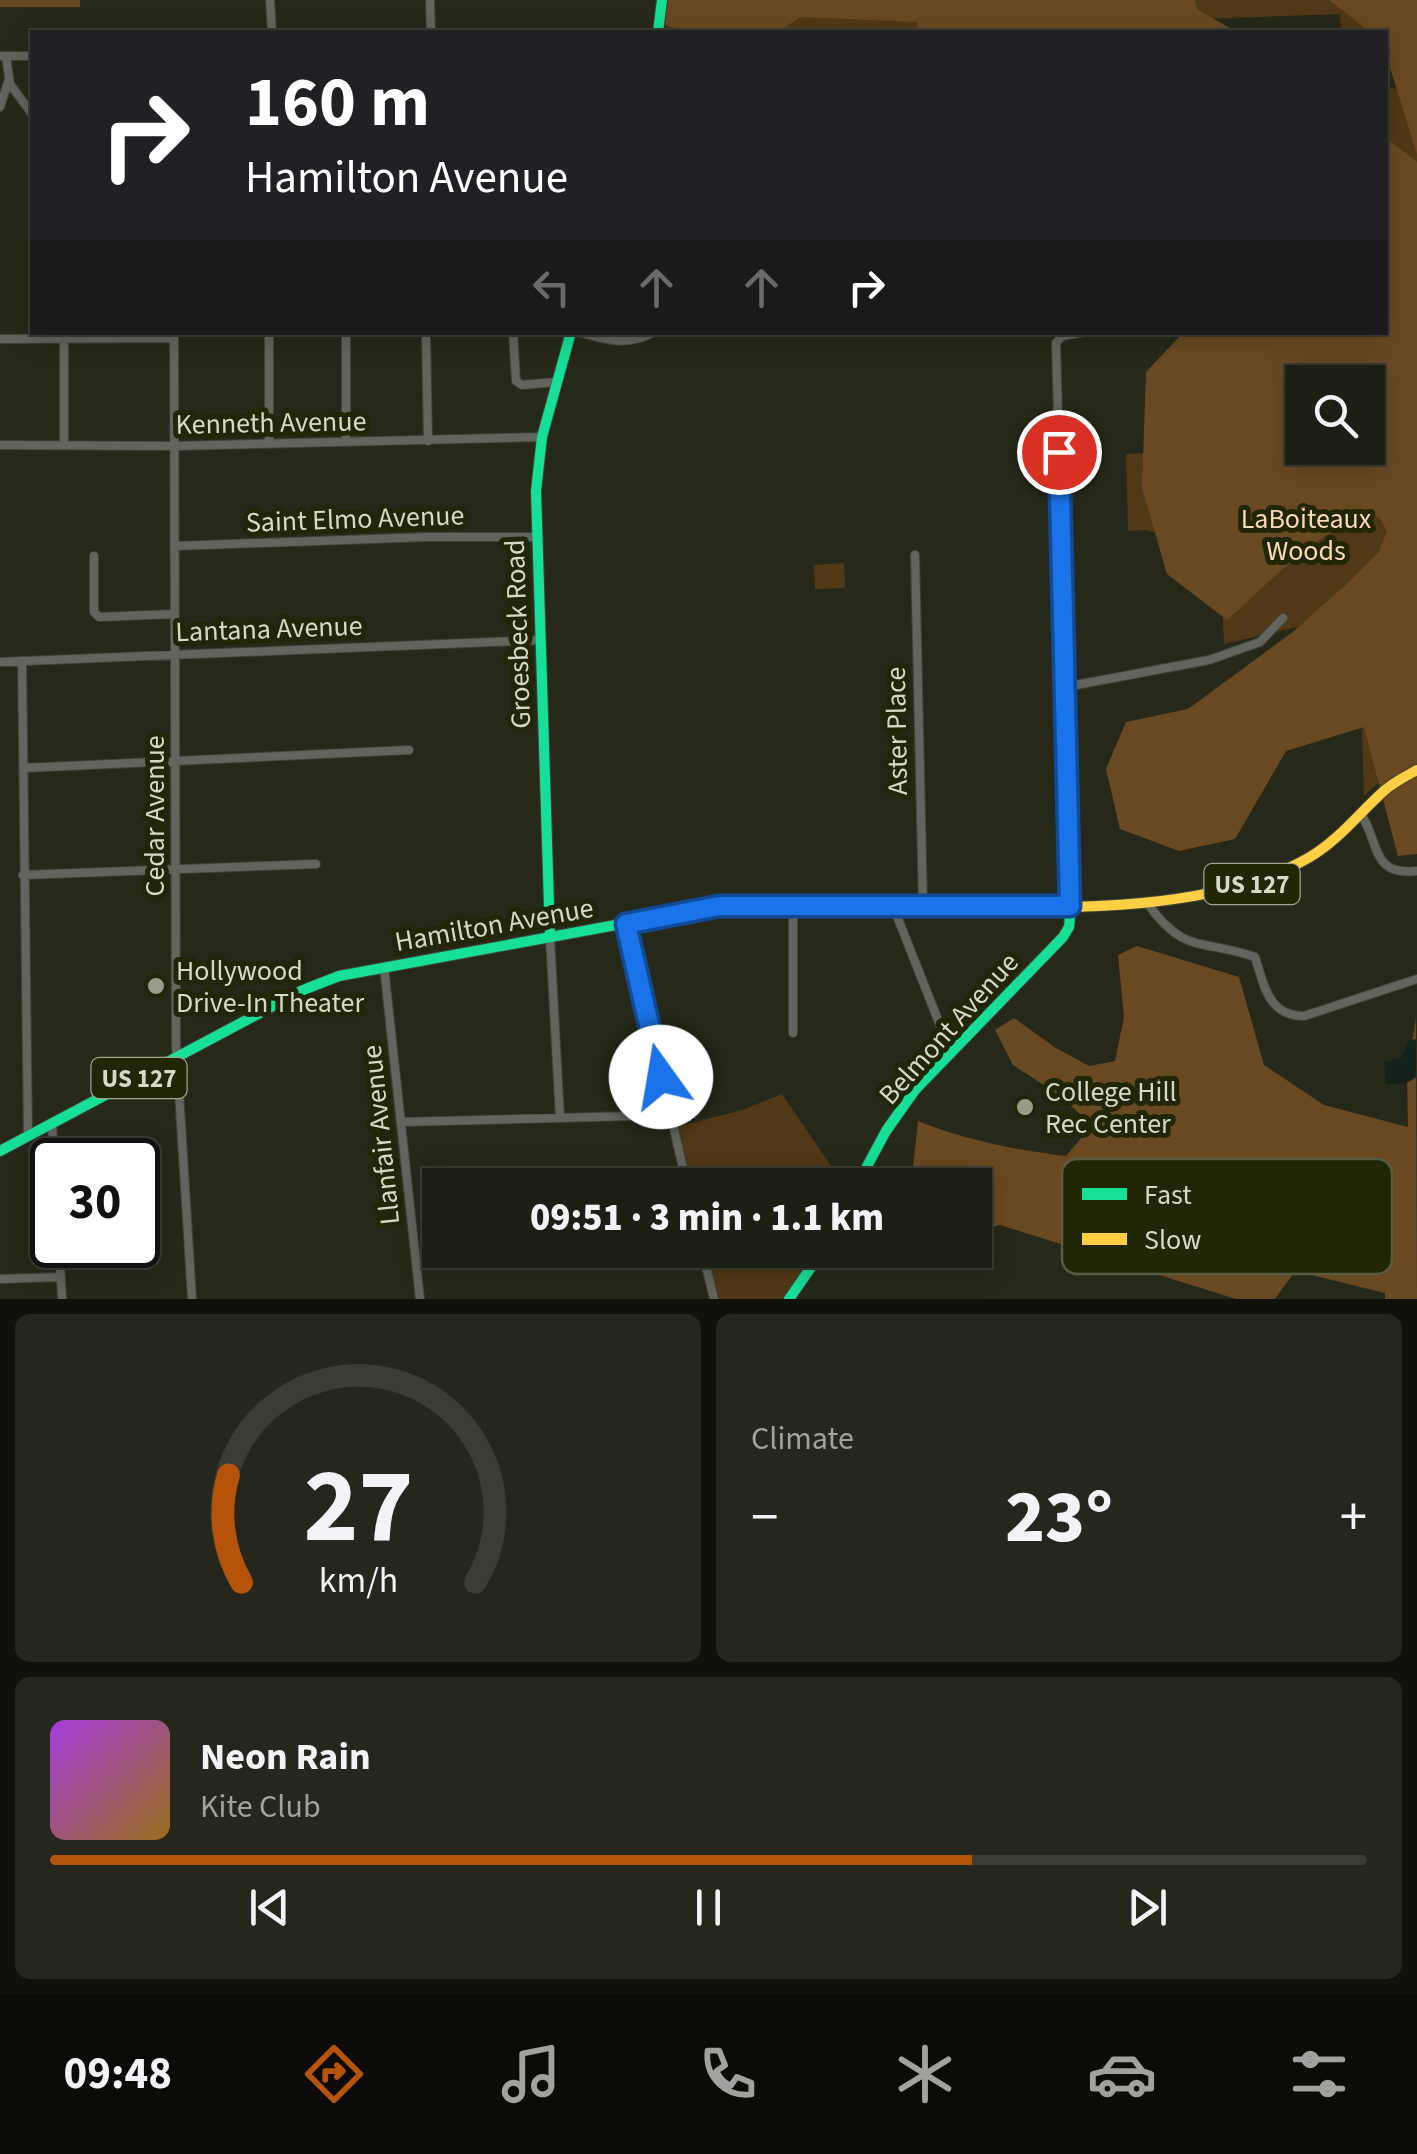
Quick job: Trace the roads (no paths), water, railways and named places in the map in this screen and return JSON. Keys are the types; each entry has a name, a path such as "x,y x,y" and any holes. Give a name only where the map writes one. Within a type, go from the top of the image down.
{"main road":[{"path":"658,30 662,0"},
{"name":"Groesbeck Road","path":"550,937 536,491 542,437 570,335"},
{"name":"Hamilton Avenue","path":"0,1151 303,990 339,976 719,906 1148,904 1234,888 1280,873 1314,855 1388,787 1417,770"},
{"name":"Belmont Avenue","path":"868,1168 900,1110 1063,937 1069,928 1070,906"},
{"path":"789,1299 811,1268"}],"street":[{"path":"270,0 272,30"},
{"path":"430,0 431,30"},
{"path":"30,56 3,56 14,92 30,112"},
{"path":"0,107 9,78"},
{"path":"64,335 64,444"},
{"path":"268,335 269,442"},
{"path":"346,335 346,440"},
{"path":"426,335 428,441"},
{"path":"512,335 516,381 522,385 555,382"},
{"path":"591,335 618,342 647,335"},
{"path":"1068,335 1056,343 1070,906"},
{"path":"0,338 174,336"},
{"name":"Cedar Avenue","path":"174,336 178,1058 192,1299"},
{"name":"Kenneth Avenue","path":"0,445 176,446 542,437"},
{"name":"Saint Elmo Avenue","path":"175,546 446,537 537,538"},
{"name":"Aster Place","path":"916,555 923,905"},
{"path":"94,556 94,612 99,617 175,614"},
{"path":"1065,687 1209,660 1260,642 1283,618"},
{"name":"Lantana Avenue","path":"0,662 540,640"},
{"path":"22,661 28,1136"},
{"path":"24,768 409,750"},
{"path":"1361,814 1373,836 1378,857 1395,871 1417,871"},
{"path":"24,875 316,864"},
{"path":"1148,904 1171,932 1183,940 1255,957 1269,1000 1292,1016 1304,1016 1417,979"},
{"path":"893,906 951,1052"},
{"path":"793,908 793,1033"},
{"path":"626,924 683,1168"},
{"path":"550,937 560,1118"},
{"name":"Llanfair Avenue","path":"384,967 420,1299"},
{"path":"401,1122 670,1116"},
{"path":"52,1124 53,1138"},
{"path":"60,1268 62,1299"},
{"path":"706,1268 714,1299"},
{"path":"0,1279 61,1277"}],"place":[{"name":"Hollywood Drive-In Theater","path":"156,986"},
{"name":"College Hill Rec Center","path":"1025,1107"}],"park label":[{"name":"LaBoiteaux Woods","path":"1306,534"}]}
